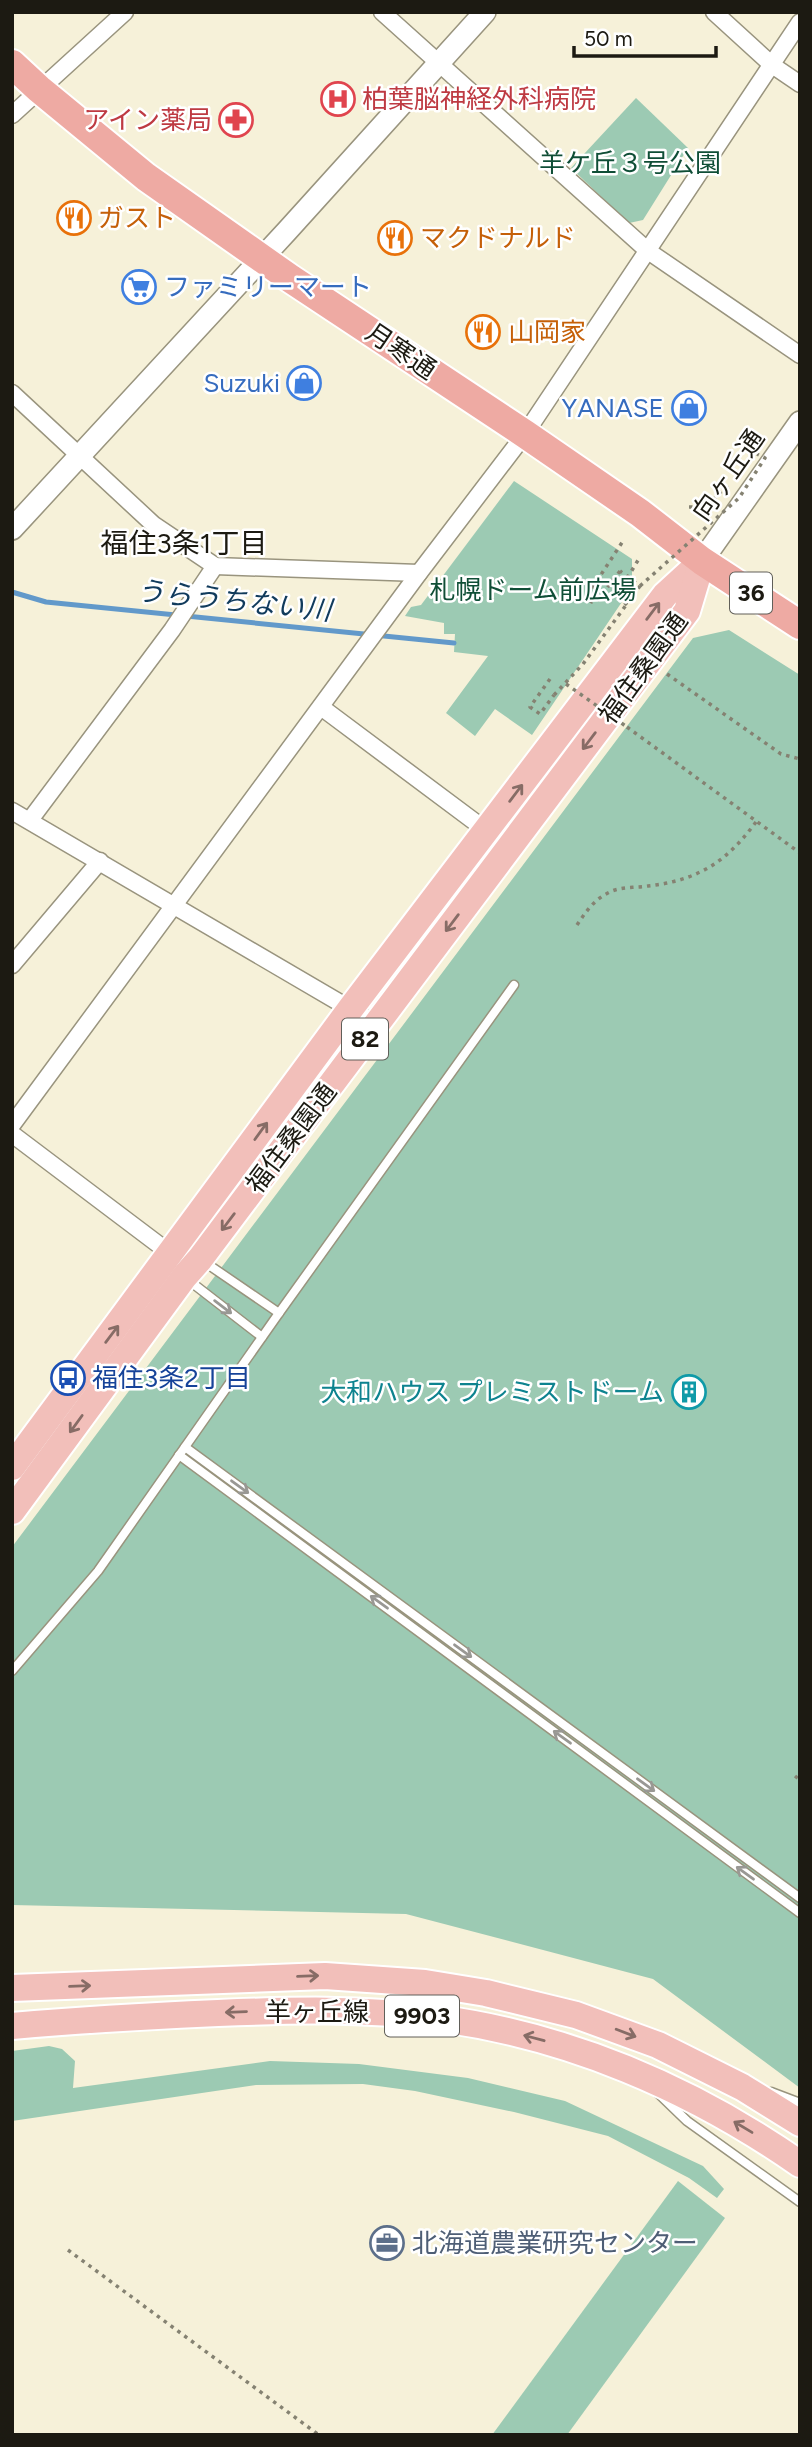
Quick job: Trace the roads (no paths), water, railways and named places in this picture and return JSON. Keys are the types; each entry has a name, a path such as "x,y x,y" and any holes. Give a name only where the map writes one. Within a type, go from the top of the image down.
{"highway":[{"name":"月寒通","path":"12,64 146,177 525,434 639,513 702,561 800,625"}],"main road":[{"name":"福住桑園通","path":"16,1455 187,1265 351,1008 665,595 702,561"},
{"name":"福住桑園通","path":"12,1511 187,1265 376,1024 687,611 702,561"},
{"name":"羊ヶ丘線","path":"12,1989 326,1976 425,1983 486,1993 576,2015 658,2045 742,2087 800,2123"},
{"name":"羊ヶ丘線","path":"12,2026 297,2010 393,2013 471,2023 565,2046 636,2072 712,2108 800,2164"}],"street":[{"path":"12,115 125,12"},
{"path":"382,12 648,251 800,355"},
{"path":"12,529 485,12"},
{"path":"714,12 772,65 800,84"},
{"path":"12,1125 419,573 525,434 800,22"},
{"path":"12,393 154,525 215,566 419,573"},
{"name":"向ヶ丘通","path":"702,561 800,422"},
{"path":"30,820 172,630 215,566"},
{"path":"321,707 487,831"},
{"path":"12,811 376,1024"},
{"path":"12,965 100,861"},
{"path":"12,1134 187,1265"}],"lane":[{"path":"12,1671 98,1571 514,985"},
{"path":"187,1265 279,1313"},
{"path":"187,1265 262,1337"},
{"path":"185,1447 800,1898"},
{"path":"179,1455 800,1913"},
{"path":"687,2060 800,2103"},
{"path":"636,2072 687,2121 800,2202"}],"waterway":[{"name":"うらうちない川","path":"12,592 46,602 454,643"}],"place":[{"name":"柏葉脳神経外科病院","path":"338,99"},
{"name":"アイン薬局","path":"236,120"},
{"name":"ガスト","path":"74,218"},
{"name":"マクドナルド","path":"395,238"},
{"name":"ファミリーマート","path":"139,287"},
{"name":"山岡家","path":"483,332"},
{"name":"Suzuki","path":"304,383"},
{"name":"YANASE","path":"689,408"},
{"name":"福住3条2丁目","path":"68,1378"},
{"name":"大和ハウス プレミストドーム","path":"689,1392"},
{"name":"北海道農業研究センター","path":"387,2243"}],"district":[{"name":"福住3条1丁目","path":"184,543"}],"park label":[{"name":"羊ケ丘３号公園","path":"630,163"},
{"name":"札幌ドーム前広場","path":"533,590"}]}
